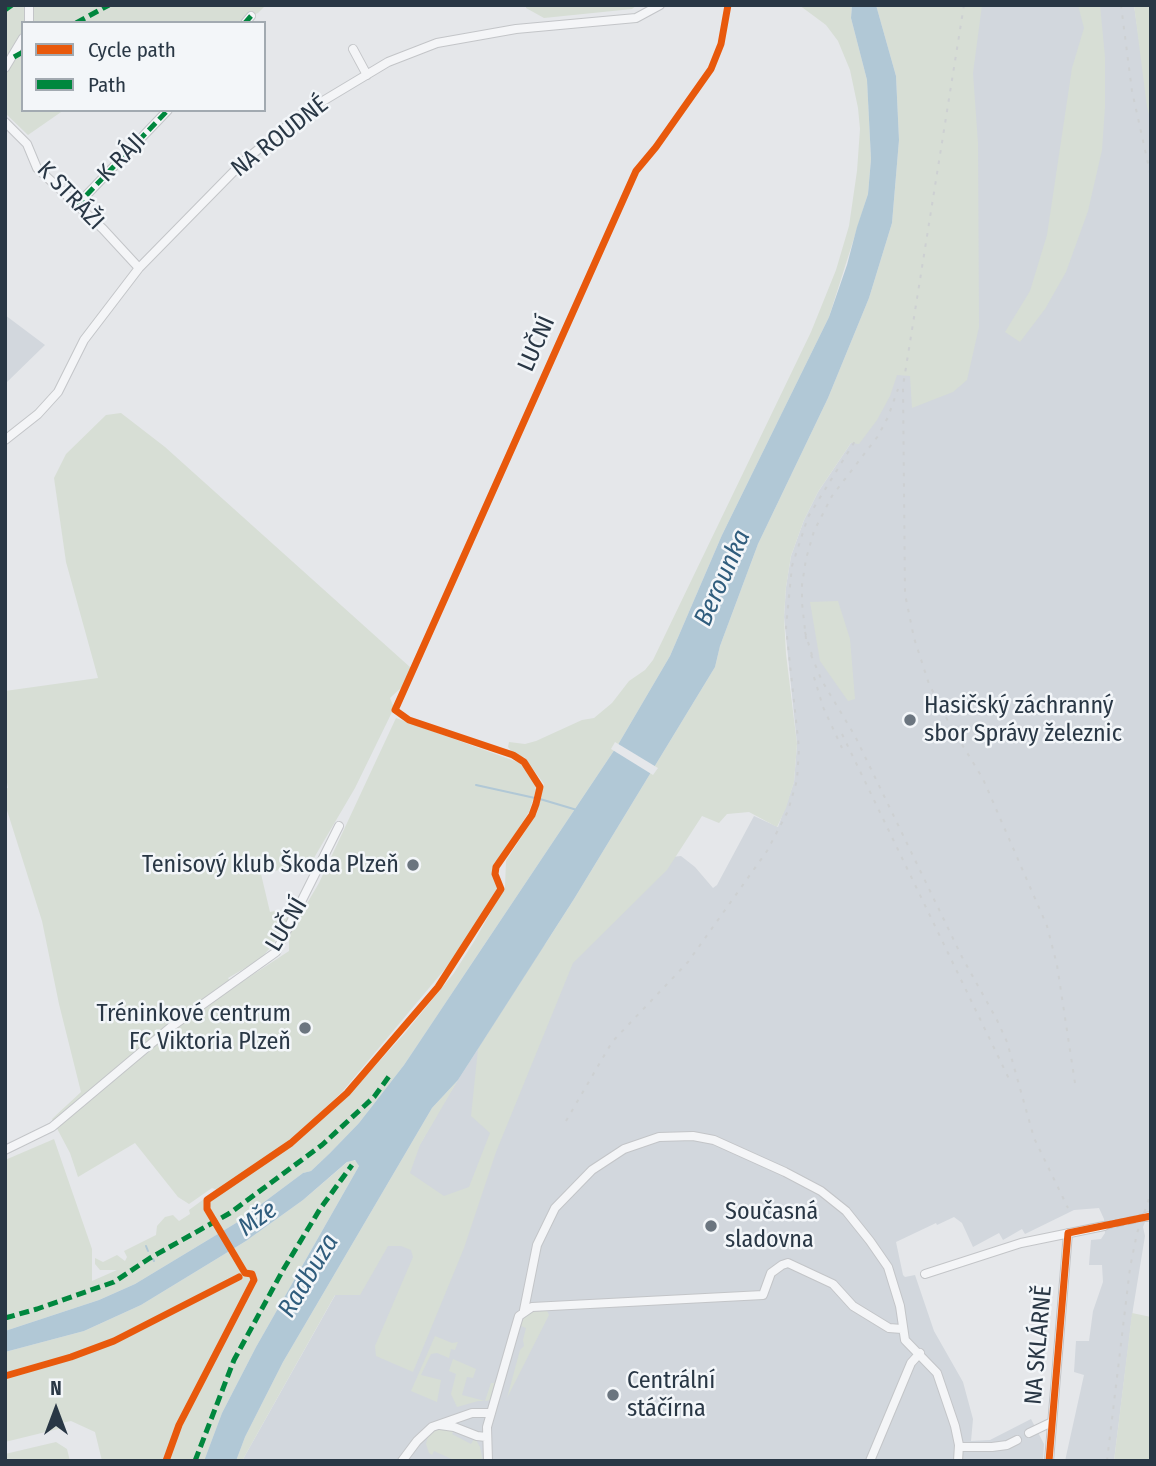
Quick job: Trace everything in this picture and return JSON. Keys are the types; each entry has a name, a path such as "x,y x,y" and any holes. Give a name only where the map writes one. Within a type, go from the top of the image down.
{"street":[{"name":"NA ROUDNÉ","path":"6,439 38,414 58,392 84,340 139,268 244,161 303,113 388,62 437,43 516,29 636,18 660,5"},
{"path":"5,68 21,41"},
{"path":"353,49 367,75"},
{"name":"K RÁJI","path":"76,206 165,112"},
{"name":"K STRÁŽI","path":"5,122 27,144 37,168 103,229 139,268"},
{"name":"LUČNÍ","path":"5,1150 52,1126 171,1027 276,952 340,826"},
{"path":"524,1310 533,1257 555,1208 592,1170 624,1149 659,1137 693,1136 714,1140 821,1191 846,1211 870,1241 887,1268 900,1306 905,1340 937,1373 955,1426 959,1447 958,1461"},
{"path":"925,1274 1021,1243 1104,1226"},
{"name":"NA SKLÁRNĚ","path":"1049,1461 1068,1233"},
{"path":"488,1461 486,1437 491,1413 519,1316 532,1307 763,1295 771,1273 788,1264 833,1284 853,1306 889,1328 902,1329"},
{"path":"870,1461 911,1363 920,1353"},
{"path":"402,1461 427,1430 472,1413 491,1413"},
{"name":"NA SKLÁRNĚ","path":"1032,1431 1052,1422"},
{"path":"437,1426 454,1427 486,1437"},
{"path":"959,1447 992,1447 1007,1445 1017,1440"}],"shaded area":[{"path":"9,5 26,5 25,21 21,21 21,36 5,64 5,8"},
{"path":"31,5 266,5 258,13 240,21 33,21"},
{"path":"526,5 637,5 632,9 544,18 526,8"},
{"path":"799,5 852,5 851,18 867,80 871,159 868,194 829,317 722,535 670,656 619,743 404,1065 359,1123 330,1153 311,1171 303,1173 236,1223 135,1284 99,1300 5,1331 5,1160 54,1139 92,1249 92,1281 117,1270 100,1270 95,1264 95,1258 103,1262 117,1255 125,1261 127,1257 124,1251 156,1235 157,1226 165,1217 173,1215 179,1221 204,1199 208,1215 211,1213 207,1205 210,1200 288,1148 366,1076 454,973 475,940 505,887 506,861 537,813 544,784 525,758 513,753 508,747 509,742 525,744 536,741 582,720 594,718 653,660 811,332 836,270 849,226 860,129 850,70 838,41 826,25"},
{"path":"876,5 982,5 973,73 978,143 979,327 967,380 953,392 912,408 910,376 897,375 890,396 877,420 859,444 851,443 818,492 804,520 791,556 784,617 797,744 794,782 786,808 777,827 749,812 727,814 719,823 702,816 667,870 573,963 496,1152 464,1248 413,1372 376,1356 375,1346 413,1257 411,1250 401,1246 388,1246 360,1295 335,1295 242,1461 236,1461 245,1437 283,1362 432,1108 458,1080 420,1145 410,1173 444,1196 469,1187 490,1133 471,1116 478,1049 574,899 715,667 720,646 758,544 828,398 869,298 892,223 899,140 896,76"},
{"path":"957,5 1134,5 1151,122 1151,1207 1143,1227 1145,1236 1114,1461 1065,1461 1084,1375 1074,1372 1076,1341 1089,1341 1093,1311 1103,1282 1102,1265 1089,1265 1091,1240 1101,1239 1105,1233 1104,1219 1099,1208 1074,1210 1025,1234 1022,1229 1003,1240 999,1233 973,1247 962,1223 954,1217 896,1242 903,1275 915,1275 934,1331 963,1382 973,1419 971,1441 990,1440 1031,1419 1044,1444 1043,1461 242,1461 442,1105 544,945 662,858 681,856 695,867 713,888 754,816 778,827 794,782 797,744 784,617 791,556 818,492 851,443"},
{"path":"1078,5 1100,5 1105,57 1102,150 1088,211 1066,272 1045,309 1020,342 1005,332 1030,291 1047,235 1072,68 1084,28"},
{"path":"1134,5 1151,5 1151,122 1147,107"},
{"path":"21,50 21,112 61,112 28,135 5,113 5,72"},
{"path":"5,315 45,345 5,384"},
{"path":"121,413 165,447 411,668 402,687 390,698 394,708 355,788 311,863 261,874 270,912 295,907 272,946 259,960 228,978 234,987 289,951 289,934 319,883 396,718 523,764 535,783 536,790 529,812 495,865 493,873 499,887 455,957 342,1092 288,1143 217,1190 212,1188 189,1204 178,1197 135,1143 78,1177 70,1153 52,1119 81,1092 42,921 5,804 5,789 8,788 5,772 5,691 98,678 66,562 54,478 66,454 106,415"},
{"path":"838,601 850,639 855,699 848,701 820,661 810,602"},
{"path":"351,1159 358,1162 359,1166 256,1347 222,1413 204,1461 102,1461 95,1432 71,1421 61,1423 62,1428 5,1442 5,1352 84,1331 141,1305 246,1241 303,1200"},
{"path":"533,1311 547,1311 549,1315 507,1398 520,1350 524,1346 526,1328 521,1326 521,1322"},
{"path":"1132,1313 1151,1317 1151,1461 1114,1461"},
{"path":"435,1336 452,1343 458,1342 455,1350 451,1349 449,1358 437,1353 431,1354 421,1375 441,1380 437,1402 411,1391"},
{"path":"453,1359 476,1369 473,1378 467,1377 462,1395 485,1401 457,1407 451,1394 456,1374 449,1371"},
{"path":"496,1378 491,1400 485,1401 491,1383 494,1383"},
{"path":"434,1430 454,1430 452,1434 471,1444 476,1440 483,1461 456,1461 434,1451 432,1455 429,1453 426,1444 428,1436"},
{"path":"56,1442 67,1449 70,1461 5,1461 5,1454"}],"water":[{"path":"852,5 876,5 896,76 899,140 892,223 869,298 828,398 758,544 720,646 715,667 574,899 458,1080 432,1108 283,1362 245,1437 236,1461 204,1461 222,1413 256,1347 359,1166 355,1160 347,1162 303,1200 246,1241 141,1305 84,1331 5,1352 5,1331 99,1300 135,1284 236,1223 303,1173 311,1171 330,1153 359,1123 404,1065 619,743 670,656 722,535 829,317 847,265 868,194 871,159 867,80 851,18"}],"pier":[{"path":"615,742 658,768 653,775 611,749"}],"waterway":[{"path":"476,785 535,798"},
{"path":"540,799 577,810"},
{"path":"146,1246 148,1251"}],"tunnel":[{"path":"1104,1226 1146,1217"}],"railway":[{"path":"964,5 903,386 905,594 914,638 929,684 983,779 1047,926 1057,965 1075,1083"},
{"path":"1121,5 1132,91 1151,177"},
{"path":"806,639 802,585 814,531 832,496 878,436 898,389"},
{"path":"566,1121 612,1042 688,962 767,851 788,811 797,780 799,748 786,627 792,566 808,517 855,441"},
{"path":"805,632 814,662"},
{"path":"811,655 822,681 855,736 962,957 997,1020 1007,1042 1034,1138 1068,1208"},
{"path":"814,677 823,707 842,748"},
{"path":"842,734 1011,1083"},
{"path":"1107,1461 1130,1268 1137,1233 1151,1193"}],"marked path":[{"path":"5,10 12,5"},
{"path":"80,21 109,5"},
{"path":"247,21 251,16"},
{"path":"14,57 21,53"},
{"path":"76,206 166,112"},
{"path":"5,1318 114,1282 150,1258 230,1213 322,1145 374,1097 390,1075"},
{"path":"232,1359 234,1360 320,1209 352,1165"},
{"path":"195,1461 234,1360"}],"cycle path":[{"path":"166,1461 179,1425 254,1280 252,1274 245,1273 207,1209 207,1200 291,1143 347,1093 438,987 501,889 495,874 496,867 532,815 540,787 524,762 513,755 409,720 395,710 636,171 711,69 721,44 728,5"},
{"path":"1049,1461 1068,1233 1151,1216"},
{"path":"5,1376 114,1341 239,1277"}],"place":[{"name":"Hasičský záchranný sbor Správy železnic","path":"910,720"},
{"name":"Tenisový klub Škoda Plzeň","path":"413,865"},
{"name":"Tréninkové centrum FC Viktoria Plzeň","path":"305,1028"},
{"name":"Současná sladovna","path":"711,1226"},
{"name":"Centrální stáčírna","path":"613,1395"}],"water label":[{"name":"Berounka","path":"723,578"},
{"name":"Mže","path":"258,1219"},
{"name":"Radbuza","path":"309,1276"}]}
